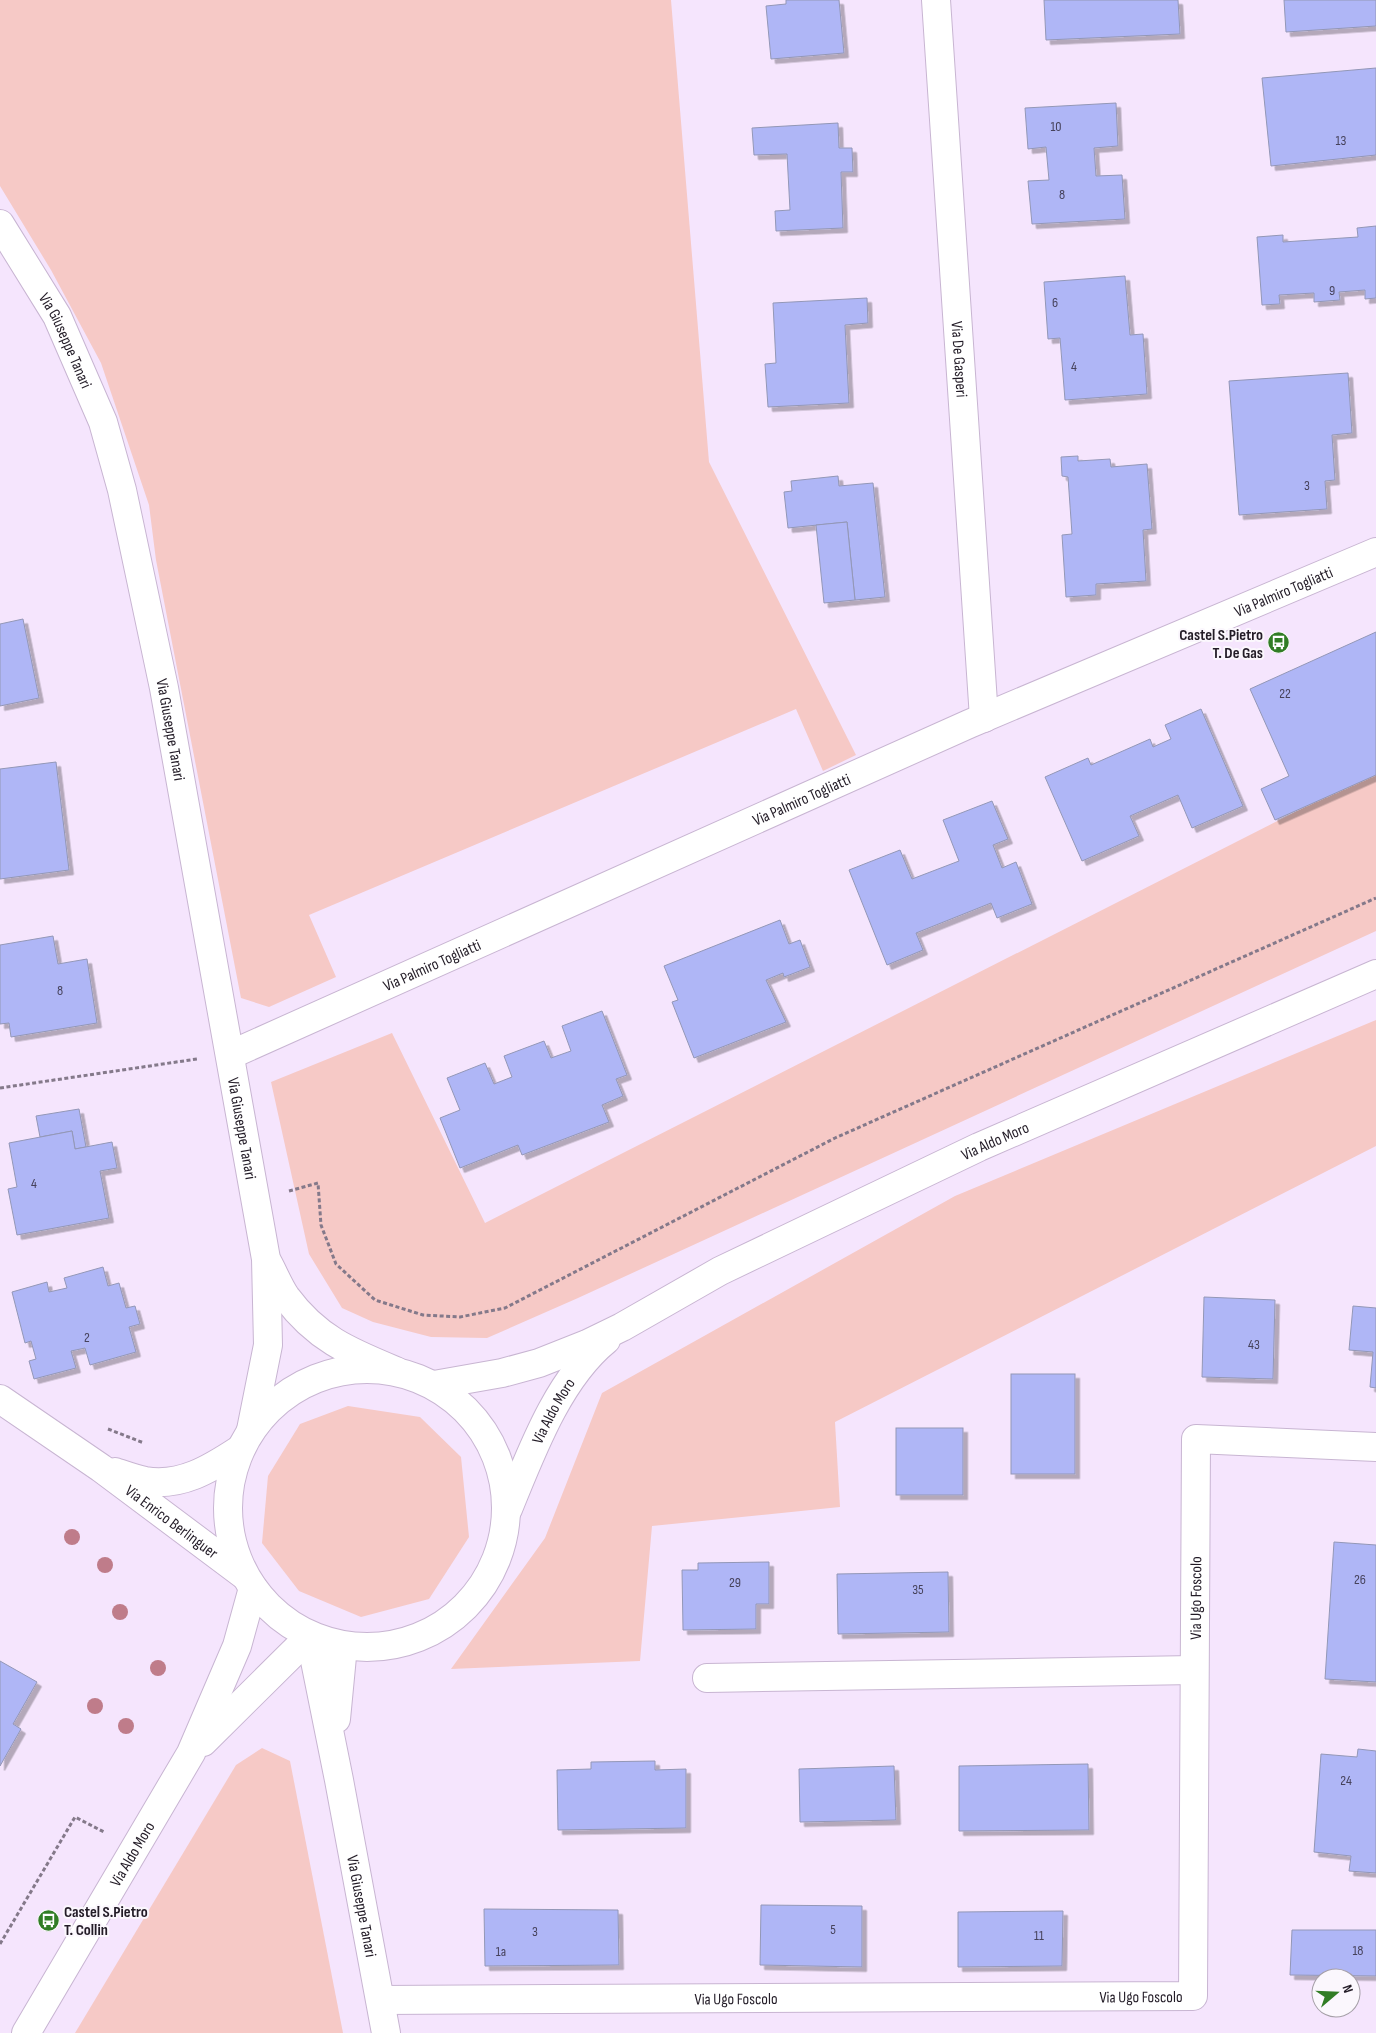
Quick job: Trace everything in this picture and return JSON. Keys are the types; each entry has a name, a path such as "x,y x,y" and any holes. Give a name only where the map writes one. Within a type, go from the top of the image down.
{"street":[{"name":"Via De Gasperi","path":"936,0 984,718"},
{"name":"Via Giuseppe Tanari","path":"0,224 57,316 103,422 122,490 164,688 266,1259 268,1345 245,1440 230,1481 228,1513 232,1545 248,1582"},
{"name":"Via Palmiro Togliatti","path":"230,1055 984,718 1376,552"},
{"name":"Via Aldo Moro","path":"434,1385 502,1373 539,1363 622,1327 720,1271 979,1147 1376,974"},
{"name":"Via Giuseppe Tanari","path":"266,1259 285,1296 305,1319 328,1339 348,1351 396,1371"},
{"name":"Via Aldo Moro","path":"506,1512 541,1430 578,1369 603,1342 622,1327"},
{"path":"245,1440 279,1399 314,1378 355,1368 396,1371 434,1385 465,1408 489,1439 503,1474 506,1512 502,1546 488,1578 468,1605 442,1627 411,1641 377,1648 343,1646 310,1636 278,1616 248,1582"},
{"name":"Via Enrico Berlinguer","path":"0,1400 94,1463 248,1582"},
{"name":"Via Ugo Foscolo","path":"381,2000 1193,1996 1196,1438 1376,1448"},
{"name":"Via Enrico Berlinguer","path":"94,1463 145,1481 174,1482 211,1469 245,1440"},
{"name":"Via Aldo Moro","path":"26,2033 191,1753 237,1646 248,1582"},
{"name":"Via Giuseppe Tanari","path":"310,1636 340,1780 386,2033"},
{"name":"Via Aldo Moro","path":"191,1753 310,1636"},
{"name":"Via Giuseppe Tanari","path":"340,1780 335,1731 343,1646"},
{"path":"707,1678 1194,1670"}],"path":[{"path":"254,1195 285,1192 318,1183 321,1225 336,1264 376,1300 423,1315 460,1317 505,1308 835,1138 1376,898"},
{"path":"0,1088 230,1055"},
{"path":"94,1463 108,1428 152,1446"},
{"path":"0,1944 75,1817 103,1833 108,1824"}],"shaded area":[{"path":"0,0 671,0 709,462 856,755 823,771 796,709 309,915 336,977 269,1007 241,998 156,560 149,505 101,363 51,270 0,186"},
{"path":"1376,771 1376,931 578,1298 487,1338 431,1337 373,1322 342,1308 309,1254 271,1082 392,1033 485,1223"},
{"path":"1376,1020 1376,1146 835,1422 840,1507 652,1526 640,1661 451,1669 545,1538 602,1393 955,1196"},
{"path":"348,1406 420,1417 461,1457 469,1537 429,1599 361,1617 299,1591 262,1543 268,1476 300,1424"},
{"path":"262,1748 290,1761 343,2033 75,2033 236,1765"}],"building":[{"path":"786,0 839,0 844,53 771,59 766,6 786,4"},
{"path":"1044,0 1178,0 1180,34 1046,40"},
{"path":"1284,0 1376,0 1376,26 1286,32"},
{"path":"1376,68 1376,155 1271,166 1262,78"},
{"path":"1116,103 1118,146 1094,148 1096,176 1122,175 1125,219 1032,224 1028,181 1049,180 1046,147 1028,149 1025,108"},
{"path":"838,123 839,148 852,148 853,172 841,172 843,228 776,231 775,211 790,210 787,154 754,155 752,128"},
{"path":"1376,226 1376,298 1365,299 1365,290 1339,292 1340,300 1314,302 1314,293 1279,295 1280,304 1262,305 1257,237 1283,235 1283,242 1358,237 1357,228"},
{"path":"1125,276 1130,335 1143,334 1147,394 1065,400 1060,338 1048,339 1044,282"},
{"path":"867,298 868,323 845,325 849,403 768,407 765,364 776,363 773,303"},
{"path":"1348,373 1352,433 1332,435 1335,480 1325,481 1327,509 1239,515 1229,381"},
{"path":"1078,456 1078,461 1110,459 1111,467 1147,464 1152,529 1143,530 1146,581 1096,584 1096,595 1066,597 1062,535 1072,534 1068,477 1062,476 1061,457"},
{"path":"838,476 839,486 873,483 885,597 855,600 847,522 788,528 784,492 792,491 791,481"},
{"path":"847,522 855,600 824,603 816,525"},
{"path":"23,619 39,698 0,706 0,624"},
{"path":"1376,632 1376,775 1275,820 1261,789 1289,776 1250,689"},
{"path":"1201,709 1243,806 1192,828 1178,795 1130,816 1139,836 1082,861 1045,777 1088,758 1091,765 1150,739 1153,747 1171,739 1165,725"},
{"path":"56,762 69,870 0,879 0,769"},
{"path":"992,801 1008,839 993,845 1002,868 1016,862 1032,904 997,918 991,903 916,933 923,950 887,965 849,870 900,850 912,879 959,861 943,820"},
{"path":"780,920 789,944 800,940 810,967 784,977 783,973 766,980 786,1022 694,1058 672,1002 678,1000 664,966"},
{"path":"53,936 58,964 87,959 97,1023 11,1037 9,1023 0,1024 0,945"},
{"path":"602,1011 627,1075 616,1079 623,1096 602,1105 609,1122 522,1155 518,1145 460,1168 440,1118 460,1110 447,1078 485,1063 494,1084 512,1077 504,1056 544,1041 551,1058 571,1051 562,1026"},
{"path":"79,1109 86,1147 75,1149 72,1131 40,1137 36,1116"},
{"path":"72,1131 75,1149 112,1142 117,1168 100,1171 109,1218 17,1235 8,1189 17,1187 9,1143"},
{"path":"103,1267 108,1286 119,1283 126,1308 135,1306 140,1324 129,1327 136,1352 90,1365 85,1348 71,1351 76,1368 34,1379 29,1361 36,1359 31,1341 25,1343 12,1292 47,1282 49,1292 67,1288 64,1278"},
{"path":"1204,1297 1275,1300 1273,1379 1202,1377"},
{"path":"1353,1306 1376,1308 1376,1388 1370,1387 1373,1352 1349,1350"},
{"path":"1011,1374 1075,1374 1075,1474 1011,1474"},
{"path":"896,1428 963,1428 963,1495 896,1495"},
{"path":"1334,1542 1376,1545 1376,1682 1325,1679"},
{"path":"769,1562 769,1604 756,1604 756,1629 683,1630 682,1570 698,1570 698,1563"},
{"path":"948,1572 949,1632 838,1634 837,1574"},
{"path":"0,1661 37,1682 13,1724 21,1729 0,1766"},
{"path":"1358,1749 1376,1751 1376,1873 1349,1871 1351,1856 1314,1852 1321,1754 1357,1757"},
{"path":"655,1761 655,1770 686,1769 686,1828 558,1830 557,1770 591,1769 591,1762"},
{"path":"1088,1764 1089,1830 959,1831 959,1766"},
{"path":"894,1766 896,1820 800,1822 799,1769"},
{"path":"761,1905 862,1906 862,1967 760,1965"},
{"path":"484,1909 618,1910 619,1965 485,1966"},
{"path":"1063,1911 1062,1966 958,1967 958,1912"},
{"path":"1292,1930 1376,1930 1376,1976 1361,1976 1361,1968 1311,1968 1311,1975 1290,1975"}],"place":[{"name":"Castel S.Pietro T. De Gas","path":"1279,643"},
{"name":"Castel S.Pietro T. Collin","path":"48,1920"}]}
